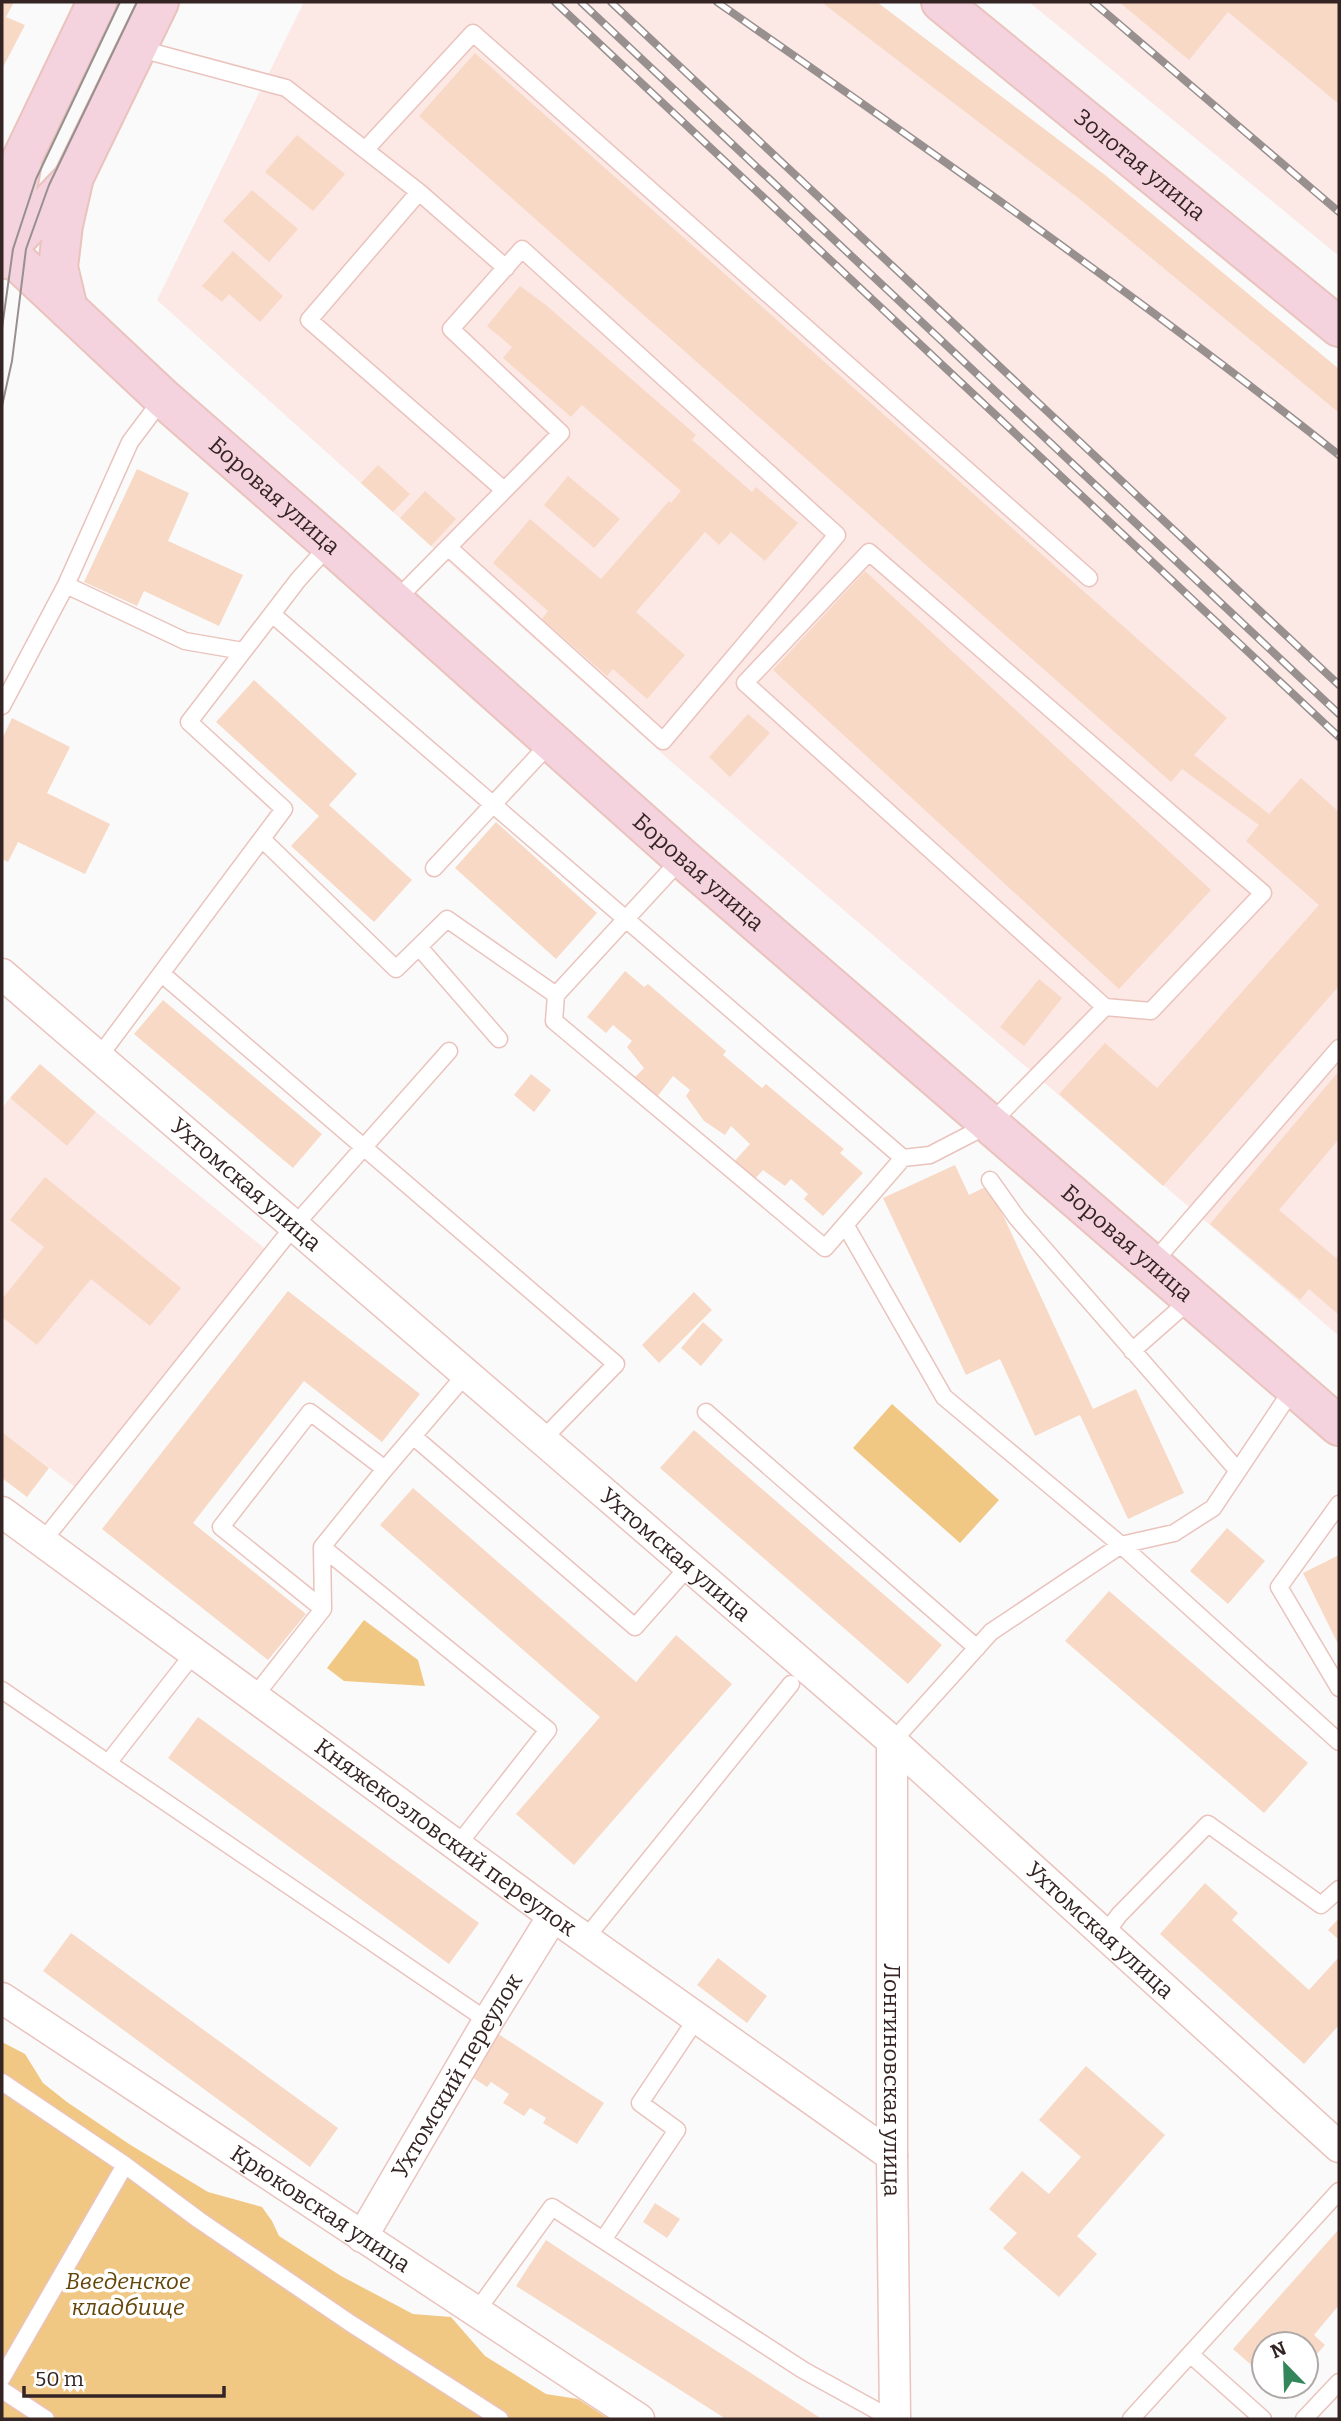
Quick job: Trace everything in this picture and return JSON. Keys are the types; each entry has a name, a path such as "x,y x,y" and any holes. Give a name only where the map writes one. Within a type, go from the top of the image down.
{"street":[{"path":"3,252 23,156 97,2"},
{"path":"68,309 58,267 63,225 73,179 159,2"},
{"name":"Золотая улица","path":"941,2 1339,327"},
{"path":"3,252 73,179"},
{"name":"Боровая улица","path":"3,252 163,398 682,858 1339,1426"},
{"name":"Ухтомская улица","path":"2,974 892,1742 1339,2147"},
{"name":"Княжекозловский переулок","path":"2,1512 552,1916 892,2156"},
{"name":"Лонгиновская улица","path":"892,1742 893,2419"},
{"name":"Ухтомский переулок","path":"362,2236 552,1916"},
{"name":"Крюковская улица","path":"2,1998 639,2419"}],"lane":[{"path":"365,150 473,33 1089,578"},
{"path":"137,48 286,88 419,192 506,268"},
{"path":"419,192 309,320 504,491"},
{"path":"395,601 448,547 561,433 451,330 522,249 837,535 663,741 448,547"},
{"path":"2,706 66,585 130,442 163,398"},
{"path":"98,1058 284,809 188,722 330,544"},
{"path":"869,552 1263,893 1151,1011 1105,1007 745,683 869,552"},
{"path":"66,585 185,641 243,651"},
{"path":"272,614 903,1158"},
{"path":"434,868 551,742"},
{"path":"262,839 396,969 447,919 556,995"},
{"path":"682,858 556,995 554,1021 825,1248 903,1158 930,1155 990,1124 1105,1007"},
{"path":"419,947 499,1039"},
{"path":"162,974 616,1364 542,1440"},
{"path":"1152,1264 1339,1048"},
{"path":"43,1542 294,1226 449,1051"},
{"path":"990,1180 1017,1218 1238,1471"},
{"path":"846,1226 944,1397 1121,1545 1339,1742"},
{"path":"1132,1351 1191,1298"},
{"path":"254,1697 323,1609 322,1547 466,1374"},
{"path":"892,1742 991,1632 1121,1545 1174,1533 1213,1508 1294,1387"},
{"path":"323,1609 221,1527 310,1412 385,1469"},
{"path":"706,1412 977,1648"},
{"path":"413,1436 635,1627 689,1566"},
{"path":"1339,1504 1279,1587 1339,1688"},
{"path":"322,1547 548,1730 457,1846"},
{"path":"108,1763 194,1653"},
{"path":"585,1939 791,1684"},
{"path":"2,1690 488,2021"},
{"path":"1105,1934 1119,1914 1208,1824 1321,1905 1339,1889"},
{"path":"603,2240 677,2130 640,2103 696,2018"},
{"path":"2,2082 350,2323 500,2419"},
{"path":"2,2378 125,2165"},
{"path":"1131,2419 1339,2191"},
{"path":"477,2312 552,2207 803,2370 893,2419"},
{"path":"1190,2354 1263,2419"},
{"path":"1304,2419 1339,2382"},
{"path":"2,2390 46,2419"}],"shaded area":[{"path":"304,2 821,2 1082,201 1339,413 1339,1336 667,758 157,300"},
{"path":"1029,2 1339,2 1339,256"},
{"path":"10,1098 67,1146 96,1112 279,1260 87,1496 2,1432 2,1108"}],"green space":[{"path":"892,1404 999,1500 960,1543 853,1448"},
{"path":"364,1620 418,1660 425,1686 344,1681 327,1668"},
{"name":"Введенское кладбище","path":"2,2042 25,2054 43,2083 67,2102 208,2192 262,2207 279,2236 341,2276 413,2314 451,2317 485,2356 546,2394 578,2399 609,2419 2,2419"}],"building":[{"path":"2,2 14,2 6,17 25,25 2,69"},
{"path":"821,2 877,2 1105,175 1339,369 1339,413 1082,201"},
{"path":"1119,2 1339,2 1339,104 1228,12 1189,60"},
{"path":"475,53 1227,718 1194,755 1269,814 1301,778 1339,812 1339,986 1163,1186 1059,1094 1105,1043 1157,1088 1319,905 1246,841 1259,825 1182,769 1171,782 419,116"},
{"path":"297,135 345,174 313,211 265,172"},
{"path":"252,190 298,229 269,262 223,221"},
{"path":"233,251 283,296 260,322 229,294 222,302 202,286"},
{"path":"520,286 547,306 696,435 692,440 752,492 756,487 798,523 765,561 731,532 719,545 705,532 636,612 685,655 647,699 613,669 607,676 542,619 548,611 493,563 530,519 601,579 669,501 671,503 681,491 582,405 571,417 503,358 512,347 487,326"},
{"path":"378,465 410,494 393,512 361,483"},
{"path":"137,469 189,493 168,541 243,575 219,626 144,591 137,606 84,582"},
{"path":"568,476 620,519 594,548 544,505"},
{"path":"425,491 456,519 431,546 400,518"},
{"path":"865,571 1211,890 1119,989 773,670"},
{"path":"254,680 357,774 329,805 412,880 374,922 291,846 319,816 216,722"},
{"path":"748,714 770,733 730,777 709,757"},
{"path":"12,718 70,747 47,793 110,824 85,874 18,842 8,862 2,859 2,739"},
{"path":"496,822 597,913 556,959 455,868"},
{"path":"625,971 644,987 648,984 726,1051 723,1055 762,1088 766,1084 844,1149 840,1153 863,1173 823,1216 804,1199 808,1194 791,1179 785,1186 763,1170 752,1182 732,1164 750,1144 731,1126 725,1135 704,1121 686,1096 690,1090 673,1076 657,1097 635,1077 644,1068 627,1047 632,1041 613,1025 606,1033 587,1017"},
{"path":"1039,979 1062,998 1024,1046 1000,1027"},
{"path":"163,1000 322,1134 293,1168 134,1034"},
{"path":"40,1064 96,1112 67,1146 10,1098"},
{"path":"1339,1071 1339,1139 1279,1210 1336,1258 1339,1254 1339,1315 1309,1289 1300,1300 1210,1224"},
{"path":"531,1074 551,1090 534,1112 514,1095"},
{"path":"955,1165 969,1195 989,1185 1093,1409 1136,1389 1184,1493 1128,1519 1080,1415 1035,1436 1000,1359 966,1375 883,1198"},
{"path":"45,1177 181,1288 150,1326 91,1279 37,1345 2,1317 2,1299 44,1247 10,1220"},
{"path":"288,1291 420,1394 382,1442 304,1381 193,1523 306,1614 268,1660 102,1529"},
{"path":"694,1292 712,1310 659,1363 642,1345"},
{"path":"703,1322 723,1340 701,1366 681,1348"},
{"path":"694,1430 942,1645 908,1684 660,1468"},
{"path":"2,1432 49,1468 27,1497 2,1478"},
{"path":"413,1488 636,1682 676,1635 732,1684 574,1865 516,1814 600,1717 380,1525"},
{"path":"1227,1528 1265,1561 1228,1604 1190,1571"},
{"path":"1339,1555 1339,1646 1303,1573"},
{"path":"1109,1591 1308,1763 1264,1813 1065,1641"},
{"path":"198,1717 479,1923 449,1964 168,1758"},
{"path":"1205,1883 1238,1913 1232,1920 1309,1990 1339,1957 1339,2025 1304,2064 1160,1934"},
{"path":"1339,1918 1339,1940 1328,1930"},
{"path":"71,1933 338,2128 310,2167 43,1971"},
{"path":"718,1958 767,1996 747,2023 697,1985"},
{"path":"483,2024 604,2103 577,2144 543,2123 546,2118 530,2108 524,2116 503,2103 509,2094 491,2082 487,2087 455,2066"},
{"path":"1086,2066 1165,2135 1077,2236 1097,2254 1059,2297 1003,2248 1017,2233 989,2209 1022,2171 1049,2194 1081,2157 1039,2120"},
{"path":"655,2203 680,2219 667,2238 643,2222"},
{"path":"1339,2229 1339,2305 1318,2330 1250,2330 1250,2364 1233,2349"},
{"path":"546,2240 822,2419 726,2419 516,2286"}],"tram line":[{"path":"2,328 13,249 36,179 120,2"},
{"path":"2,406 12,361 26,249 49,185 137,2"}],"railway":[{"path":"555,2 1339,737"},
{"path":"581,2 1339,714"},
{"path":"611,2 1339,685"},
{"path":"717,2 1110,281 1339,455"},
{"path":"1093,2 1339,212"}]}
